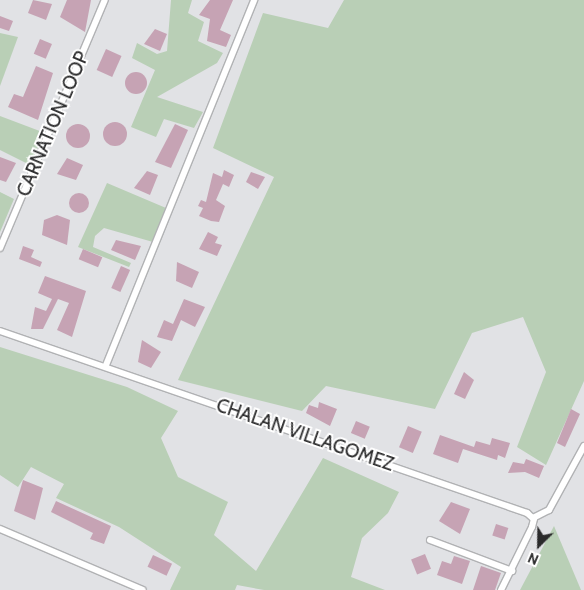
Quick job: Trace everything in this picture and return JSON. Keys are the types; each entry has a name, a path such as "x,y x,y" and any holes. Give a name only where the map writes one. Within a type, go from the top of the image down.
{"street":[{"name":"CARNATION LOOP","path":"0,248 105,0"},
{"path":"106,365 254,0"},
{"name":"CHALAN VILLAGOMEZ","path":"0,331 106,365 486,497 533,518"},
{"path":"501,590 512,571 533,518 549,510 584,446"},
{"path":"0,529 142,590"},
{"path":"430,540 512,571"}],"green space":[{"path":"171,0 192,0 188,13 204,22 198,41 223,53 217,63 157,97 203,112 194,128 164,119 156,137 131,127 155,70 132,58 137,43 157,54 167,51"},
{"path":"344,0 584,0 584,381 546,465 517,447 546,372 523,317 472,333 435,409 326,386 302,411 178,380 274,177 213,148 263,13 328,28"},
{"path":"0,33 18,37 0,86"},
{"path":"0,116 45,133 30,165 0,150"},
{"path":"107,183 166,208 153,242 104,228 95,236 93,247 131,263 129,267 78,247"},
{"path":"0,192 14,199 0,232"},
{"path":"0,347 127,387 178,411 161,438 178,477 228,502 214,535 256,571 323,458 399,492 388,513 362,538 351,577 385,590 264,590 237,585 235,590 170,590 181,567 119,527 56,498 64,484 31,467 18,487 0,475"},
{"path":"554,526 581,590 520,590"}],"building":[{"path":"33,0 52,4 46,20 28,13"},
{"path":"67,0 91,0 85,32 60,17"},
{"path":"210,0 233,0 220,30 231,35 226,47 207,41 210,19 199,15"},
{"path":"0,16 13,21 9,31 0,28"},
{"path":"155,29 167,34 160,51 144,44"},
{"path":"40,39 52,44 46,59 34,54"},
{"path":"106,49 122,56 112,77 97,70"},
{"path":"36,66 53,73 38,120 8,107 14,94 23,97"},
{"path":"132,72 140,72 147,79 147,87 140,94 132,94 125,87 125,79"},
{"path":"115,122 124,125 127,134 124,143 115,146 106,143 103,134 106,125"},
{"path":"78,124 87,127 90,136 87,145 78,148 69,145 66,136 69,127"},
{"path":"175,124 188,130 171,168 155,162"},
{"path":"0,157 16,163 6,182 0,180"},
{"path":"67,158 83,165 76,180 57,174"},
{"path":"224,170 234,175 229,187 223,184 216,200 225,206 219,222 211,221 199,216 203,208 198,206 201,200 206,202 213,173 222,177"},
{"path":"147,171 158,175 150,195 134,188"},
{"path":"251,172 265,177 258,189 246,182"},
{"path":"79,193 86,196 89,203 86,210 79,213 72,210 69,203 72,196"},
{"path":"57,215 70,220 67,245 42,235 44,220"},
{"path":"208,232 218,237 215,243 222,245 217,256 199,249"},
{"path":"116,240 141,246 135,260 111,250"},
{"path":"23,246 34,250 31,257 42,262 40,267 19,259"},
{"path":"83,249 102,257 98,267 79,259"},
{"path":"177,262 199,272 192,288 176,281"},
{"path":"121,266 130,270 120,292 111,288"},
{"path":"45,276 86,291 72,337 57,330 69,303 58,299 43,329 31,329 35,307 46,311 52,299 38,293"},
{"path":"184,299 205,307 195,327 181,320 172,341 157,337 164,320 173,324"},
{"path":"142,340 161,352 151,368 138,362"},
{"path":"464,372 474,380 465,399 454,394"},
{"path":"319,402 337,409 330,426 306,413 309,405 318,408"},
{"path":"571,409 580,414 565,447 557,443"},
{"path":"356,421 370,427 365,439 351,433"},
{"path":"408,426 422,432 413,453 399,447"},
{"path":"440,435 474,447 476,441 490,445 492,438 510,443 505,458 498,455 497,460 463,449 458,463 433,454"},
{"path":"526,459 544,466 539,478 525,472 508,473 513,462 524,464"},
{"path":"23,480 43,488 35,520 14,511"},
{"path":"56,501 111,526 104,544 90,539 93,533 51,512"},
{"path":"451,502 470,509 460,534 439,521"},
{"path":"496,524 508,528 505,539 492,535"},
{"path":"425,554 431,569 417,574 411,560"},
{"path":"153,555 172,564 167,576 148,567"},
{"path":"454,556 470,561 462,584 437,575 442,561 451,564"},
{"path":"481,566 501,573 495,590 473,590"}]}
